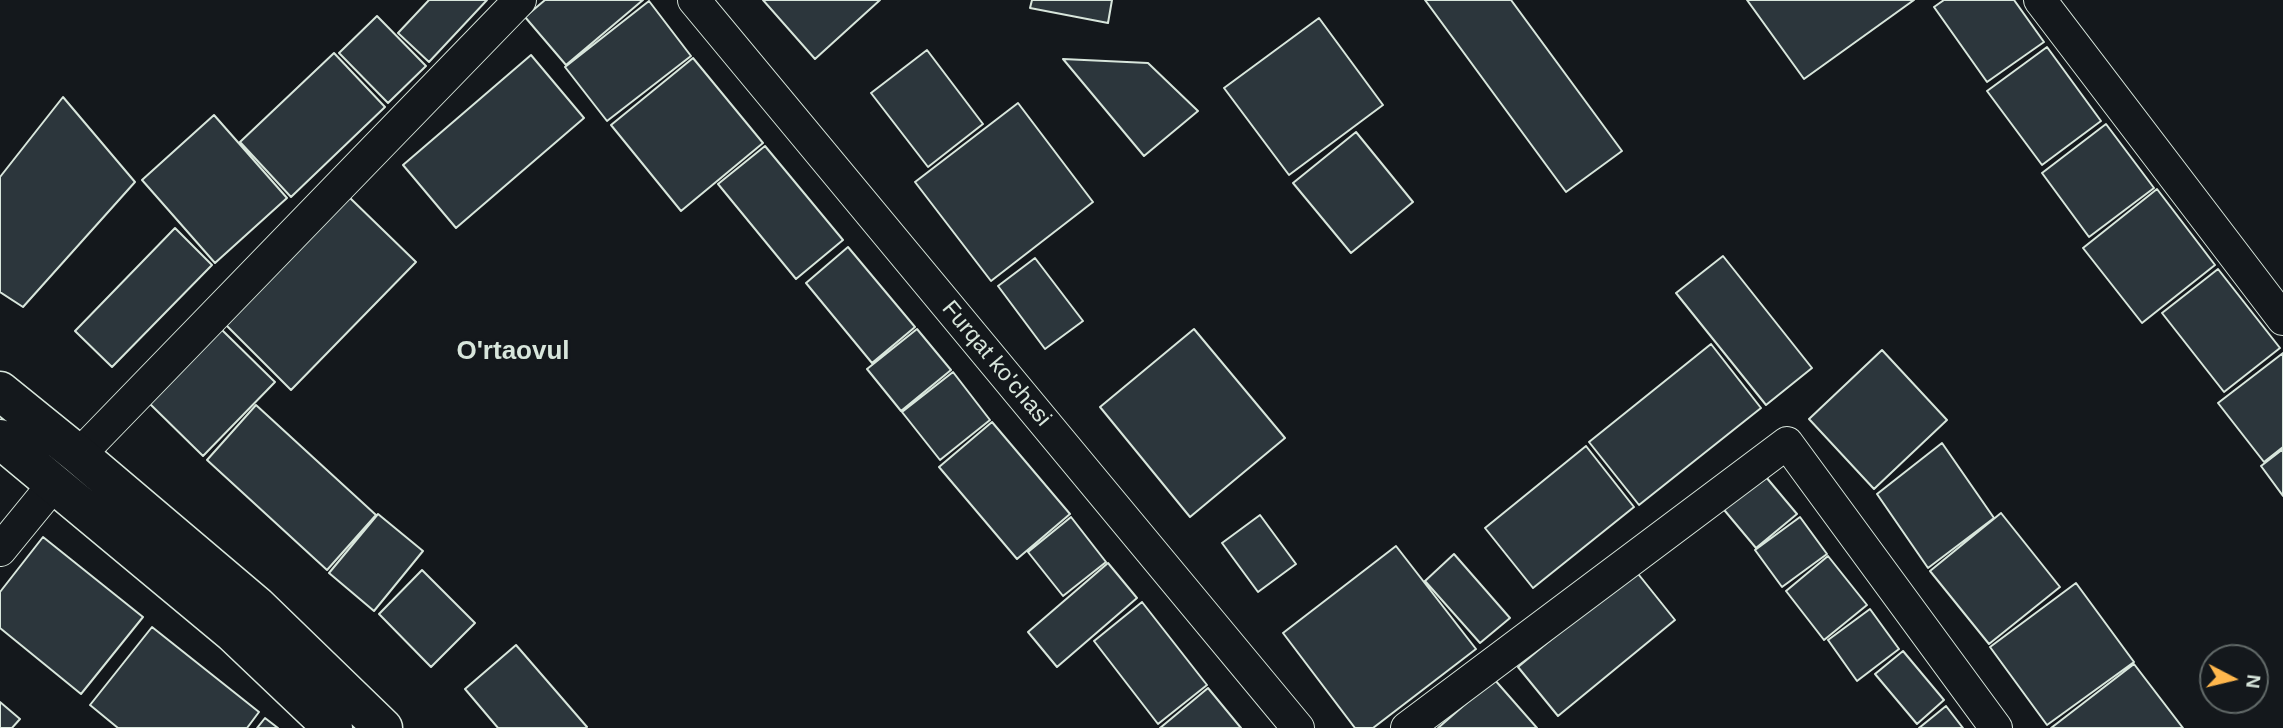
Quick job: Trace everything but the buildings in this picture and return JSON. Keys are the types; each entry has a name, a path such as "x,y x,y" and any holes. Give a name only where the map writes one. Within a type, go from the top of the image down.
{"main road":[{"path":"0,391 257,606 383,728"},
{"path":"0,439 233,633 333,728"}],"street":[{"path":"79,455 520,0"},
{"name":"Furqat ko'chasi","path":"694,0 1298,728"},
{"path":"2040,0 2283,319"},
{"path":"1407,728 1787,443 1996,728"},
{"path":"0,550 54,484"}],"district":[{"name":"O'rtaovul","path":"513,352"}]}
